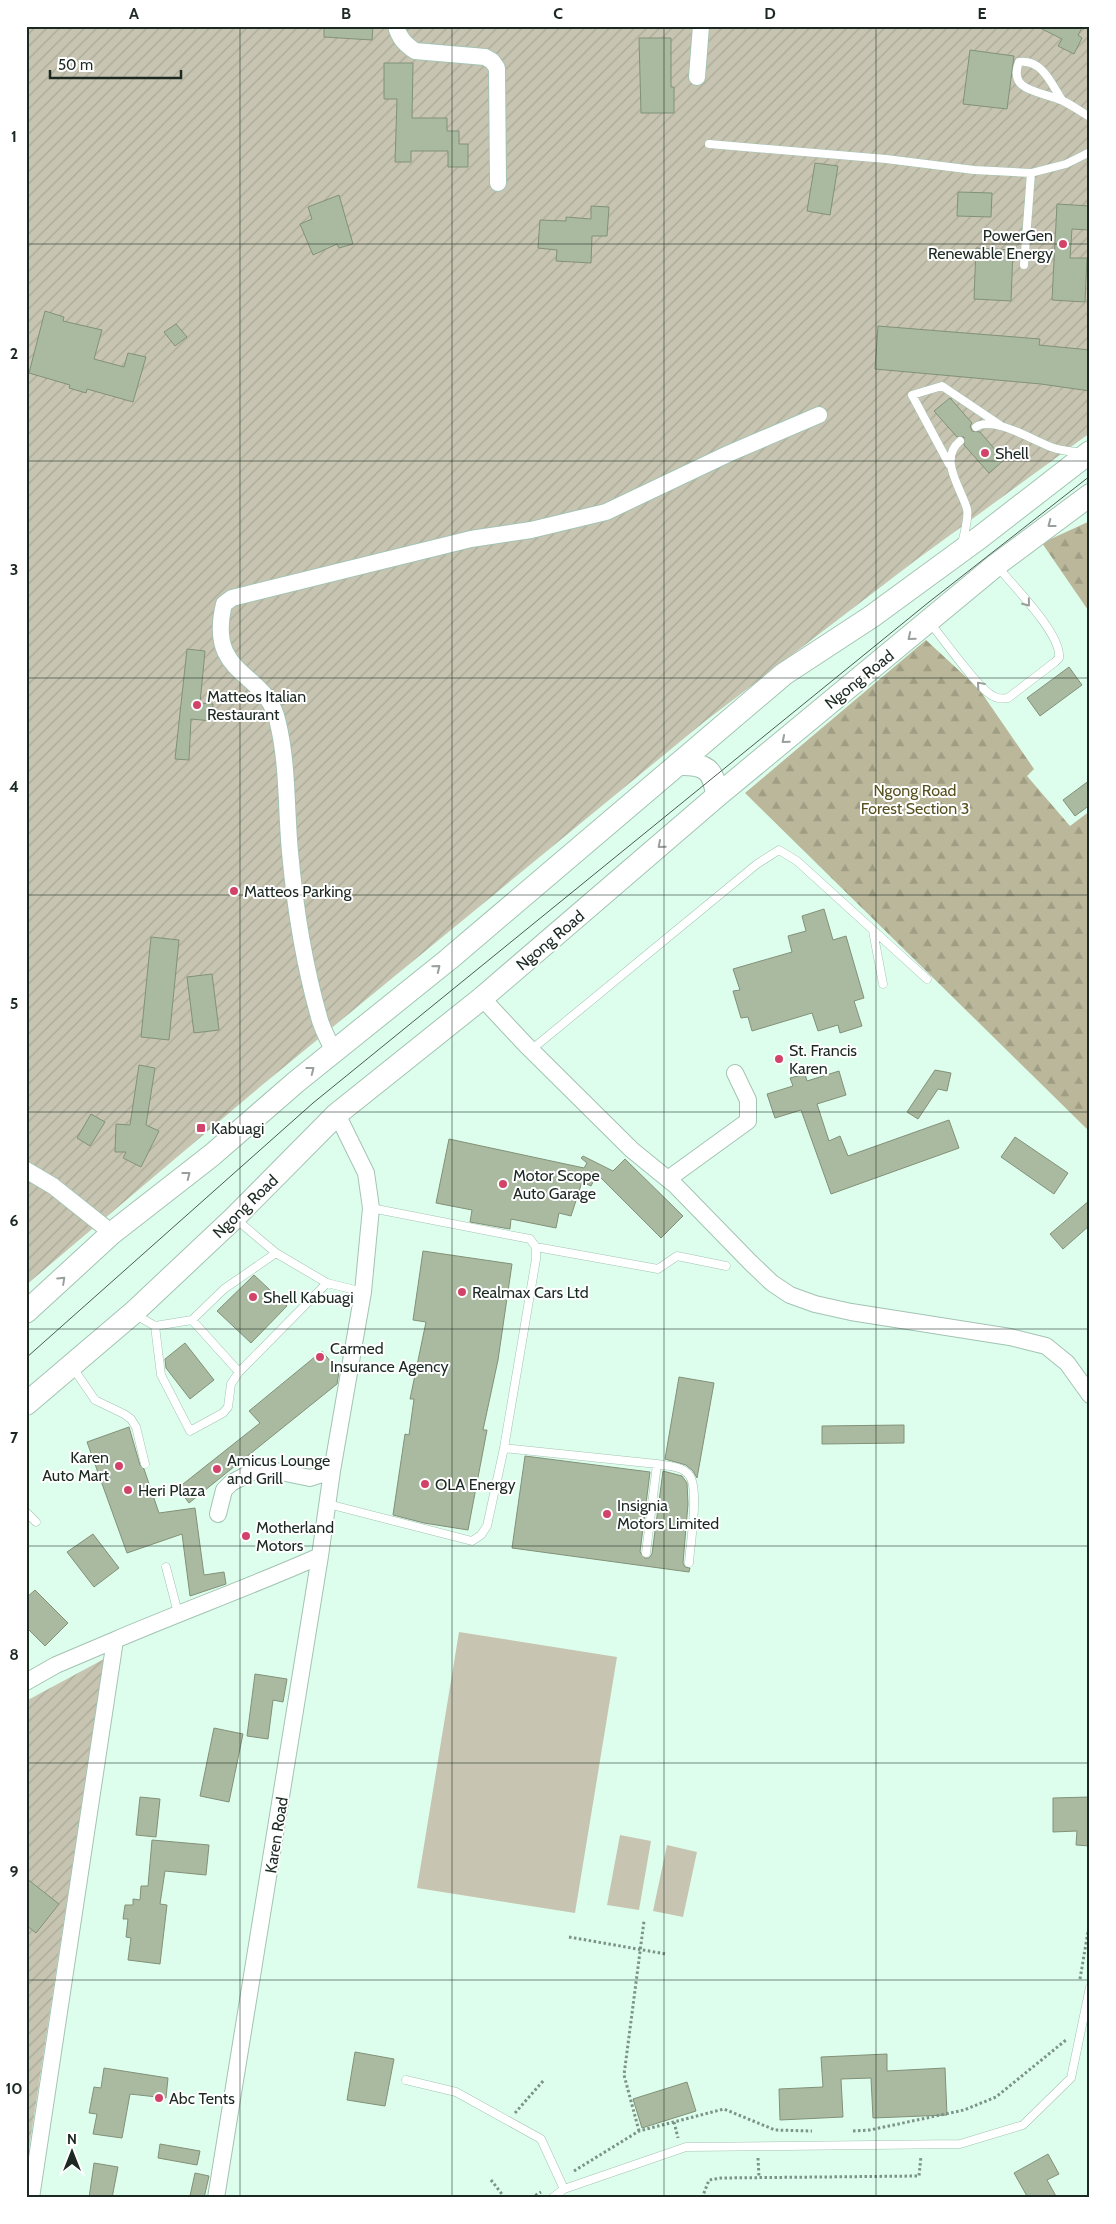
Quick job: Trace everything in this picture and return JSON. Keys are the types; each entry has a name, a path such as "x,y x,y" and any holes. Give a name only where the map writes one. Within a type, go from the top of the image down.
{"main road":[{"path":"26,1312 112,1233 212,1155 296,1082 449,958 784,674 870,617 1089,453"},
{"name":"Ngong Road","path":"26,1404 133,1313 234,1218 338,1114 482,998 717,796 996,565 1090,495"},
{"path":"678,764 697,763 707,769 715,780 717,796"}],"street":[{"path":"396,26 398,35 415,51 485,57 492,61 497,68 498,183"},
{"path":"697,77 701,26"},
{"path":"334,1052 319,1019 301,935 290,854 285,774 275,707 261,691 242,675 224,650 221,634 224,604 232,598 388,558 471,539 531,530 606,512 730,453 819,415"},
{"path":"482,998 531,1050 632,1150 668,1179 718,1227 750,1262 790,1295 815,1304 851,1312 974,1331 1046,1346 1068,1363 1090,1395"},
{"path":"668,1179 748,1121 748,1100 735,1072"},
{"name":"Karen Road","path":"216,2198 320,1556 332,1471 363,1292 371,1208 366,1173 338,1114"},
{"path":"26,1170 53,1186 112,1233"},
{"path":"218,1514 224,1490 231,1483 254,1471 266,1469 310,1478 332,1471"},
{"path":"26,1682 56,1665 178,1613 244,1589 320,1556"},
{"path":"31,2198 115,1640"}],"lane":[{"path":"1062,100 1041,68 1034,63 1019,62 1015,75 1017,81 1034,92 1062,100 1090,117"},
{"path":"709,144 886,159 974,170 1031,173 1066,164 1090,152"},
{"path":"1024,265 1031,173"},
{"path":"961,550 968,511 950,464 912,394 942,386 1000,425 1055,449 1089,453"},
{"path":"976,428 980,425 1000,425"},
{"path":"950,464 956,444 960,441"},
{"path":"929,622 979,684 993,696 1002,699 1008,698 1055,662 1059,658 1057,644 1045,625 996,565"},
{"path":"531,1050 757,864 779,850 796,861 927,979"},
{"path":"873,930 883,984"},
{"path":"328,1504 472,1541 481,1535 487,1526 504,1448 536,1259 536,1247 530,1239 371,1208"},
{"path":"234,1218 276,1253 327,1283 363,1292"},
{"path":"536,1247 658,1268 677,1256 726,1266"},
{"path":"133,1313 155,1326 192,1320 224,1289 276,1253"},
{"path":"155,1326 161,1375 190,1431 223,1413 228,1407 231,1384 239,1372 327,1283"},
{"path":"192,1320 239,1372"},
{"path":"70,1365 95,1400 131,1419 136,1427 145,1464"},
{"path":"504,1448 679,1468 689,1475 693,1481 694,1495 689,1563"},
{"path":"646,1553 657,1464"},
{"path":"26,1512 36,1522"},
{"path":"166,1567 178,1613"},
{"path":"552,2198 564,2189 686,2147 960,2144 1023,2125 1071,2078 1090,1987"},
{"path":"406,2080 456,2092 541,2139 564,2189"}],"path":[{"path":"1079,1988 1090,1920"},
{"path":"639,2131 624,2075 644,1921"},
{"path":"569,1937 666,1954"},
{"path":"845,2131 870,2130 964,2110 996,2097 1071,2036"},
{"path":"508,2120 544,2080"},
{"path":"531,2198 639,2131 724,2109 775,2130 819,2132"},
{"path":"702,2198 709,2180 759,2177 919,2176 921,2144"},
{"path":"758,2146 759,2177"},
{"path":"491,2180 505,2198"}],"shaded area":[{"path":"26,26 1090,26 1090,433 916,560 704,722 261,1086 26,1285"},
{"path":"459,1632 617,1657 575,1913 417,1888"},
{"path":"104,1659 26,2168 26,1701"},
{"path":"620,1835 651,1841 639,1910 607,1905"},
{"path":"667,1845 697,1852 683,1917 653,1911"}],"green space":[{"path":"1090,521 1090,613 1042,543"},
{"name":"Ngong Road Forest Section 3","path":"926,640 979,689 1034,769 1027,776 1070,826 1090,811 1090,1132 745,793"}],"building":[{"path":"324,26 373,26 372,40 324,37"},
{"path":"1036,26 1083,26 1078,35 1082,38 1074,54 1058,46 1062,39"},
{"path":"639,38 671,38 671,87 674,87 674,113 641,113"},
{"path":"970,50 1014,56 1007,109 963,104"},
{"path":"384,63 413,63 412,118 447,118 447,131 459,131 459,144 468,144 468,167 448,167 448,151 411,151 411,162 395,162 397,99 384,99"},
{"path":"815,163 838,166 830,215 807,211"},
{"path":"958,192 992,193 991,217 957,216"},
{"path":"339,195 353,244 339,248 337,244 313,255 300,224 312,219 308,207"},
{"name":"PowerGen Renewable Energy","path":"1057,204 1090,206 1090,230 1072,229 1070,258 1087,258 1085,302 1052,300"},
{"path":"591,206 609,207 607,236 592,236 591,263 556,261 557,250 538,248 540,220 566,221 566,217 591,219"},
{"path":"976,248 1013,250 1011,301 974,299"},
{"path":"45,311 64,317 63,321 102,330 94,359 124,367 128,353 146,357 133,402 87,389 86,393 69,388 70,385 29,373"},
{"path":"176,324 187,337 175,346 164,332"},
{"path":"878,326 1040,339 1039,345 1090,350 1090,391 1041,384 875,369"},
{"path":"950,398 972,423 970,426 972,431 980,432 1004,460 989,473 964,445 964,437 957,437 934,411"},
{"name":"Matteos Italian Restaurant","path":"187,649 205,651 200,703 213,704 212,721 191,719 189,760 175,759"},
{"path":"1069,667 1082,685 1040,716 1027,698"},
{"path":"1090,780 1090,805 1075,816 1063,800"},
{"path":"824,909 833,940 846,936 864,998 854,1001 862,1026 840,1033 838,1025 818,1031 812,1013 752,1031 748,1017 741,1018 733,991 740,990 733,969 792,952 788,936 806,931 802,916"},
{"path":"151,937 179,940 169,1040 141,1037"},
{"path":"212,974 219,1030 194,1033 187,977"},
{"path":"139,1065 155,1068 146,1125 159,1131 141,1167 123,1158 126,1152 115,1152 116,1124 130,1125"},
{"path":"935,1070 951,1073 947,1091 938,1089 918,1119 907,1112"},
{"path":"839,1071 846,1095 817,1104 829,1141 840,1136 848,1156 949,1120 959,1148 831,1194 801,1110 775,1118 767,1094 793,1086 790,1078 805,1074 807,1081"},
{"path":"91,1114 105,1122 90,1146 77,1138"},
{"path":"1015,1137 1068,1173 1054,1194 1001,1157"},
{"name":"Motor Scope Auto Garage","path":"449,1139 584,1168 587,1163 581,1158 583,1156 613,1171 625,1159 683,1216 661,1238 597,1174 591,1186 582,1182 571,1216 559,1213 556,1228 511,1219 510,1229 470,1222 472,1210 436,1203"},
{"path":"1090,1200 1090,1225 1063,1249 1050,1234"},
{"path":"423,1251 512,1264 498,1360 483,1430 487,1430 468,1530 424,1523 393,1515 405,1434 409,1435 414,1399 410,1399 426,1322 413,1320"},
{"path":"254,1275 287,1306 251,1343 217,1311"},
{"path":"185,1343 214,1380 190,1399 166,1368 165,1359"},
{"path":"322,1351 339,1372 337,1384 189,1503 178,1488 260,1423 249,1411"},
{"path":"679,1377 714,1383 697,1478 686,1465 665,1459"},
{"path":"904,1425 904,1443 822,1444 822,1426"},
{"name":"Heri Plaza","path":"129,1427 140,1465 144,1469 159,1513 195,1508 204,1575 224,1572 226,1584 190,1596 182,1534 127,1553 87,1442"},
{"name":"Insignia Motors Limited","path":"525,1456 650,1472 640,1552 645,1558 649,1558 652,1554 663,1471 682,1476 687,1483 688,1504 683,1563 685,1567 690,1568 689,1572 512,1548"},
{"path":"93,1534 119,1568 94,1587 67,1552"},
{"path":"35,1590 68,1623 45,1646 26,1627 26,1598"},
{"path":"255,1674 287,1679 283,1702 273,1700 268,1739 247,1736"},
{"path":"214,1728 243,1734 229,1802 200,1796"},
{"path":"140,1797 160,1799 156,1837 136,1835"},
{"path":"1090,1797 1090,1846 1076,1845 1077,1831 1053,1832 1053,1798"},
{"path":"152,1840 209,1845 206,1875 165,1871 160,1904 167,1905 160,1964 128,1960 131,1938 126,1937 128,1919 123,1919 125,1905 133,1905 133,1899 140,1900 141,1886 148,1886"},
{"path":"26,1878 59,1904 36,1933 26,1925"},
{"path":"355,2052 394,2059 385,2106 347,2100"},
{"path":"887,2054 887,2071 945,2068 947,2115 873,2118 871,2078 841,2079 843,2117 780,2120 779,2089 823,2087 821,2057"},
{"path":"104,2068 168,2078 166,2098 130,2094 122,2138 93,2134 97,2114 89,2113 94,2087 101,2088"},
{"path":"687,2082 696,2111 642,2128 633,2099"},
{"path":"160,2144 200,2151 197,2165 158,2158"},
{"path":"1048,2154 1059,2174 1047,2180 1057,2198 1028,2198 1014,2173"},
{"path":"94,2163 118,2167 112,2198 89,2198"},
{"path":"195,2173 209,2176 204,2198 190,2196"}],"tram line":[{"path":"26,1358 313,1103 929,602 1090,476"}],"place":[{"name":"PowerGen Renewable Energy","path":"1063,244"},
{"name":"Shell","path":"985,453"},
{"name":"Matteos Italian Restaurant","path":"197,705"},
{"name":"Matteos Parking","path":"234,891"},
{"name":"St. Francis Karen","path":"779,1059"},
{"name":"Kabuagi","path":"201,1128"},
{"name":"Motor Scope Auto Garage","path":"503,1184"},
{"name":"Realmax Cars Ltd","path":"462,1292"},
{"name":"Shell Kabuagi","path":"253,1297"},
{"name":"Carmed Insurance Agency","path":"320,1357"},
{"name":"Karen Auto Mart","path":"119,1466"},
{"name":"Amicus Lounge and Grill","path":"217,1469"},
{"name":"OLA Energy","path":"425,1484"},
{"name":"Heri Plaza","path":"128,1490"},
{"name":"Insignia Motors Limited","path":"607,1514"},
{"name":"Motherland Motors","path":"246,1536"},
{"name":"Abc Tents","path":"159,2098"}]}
